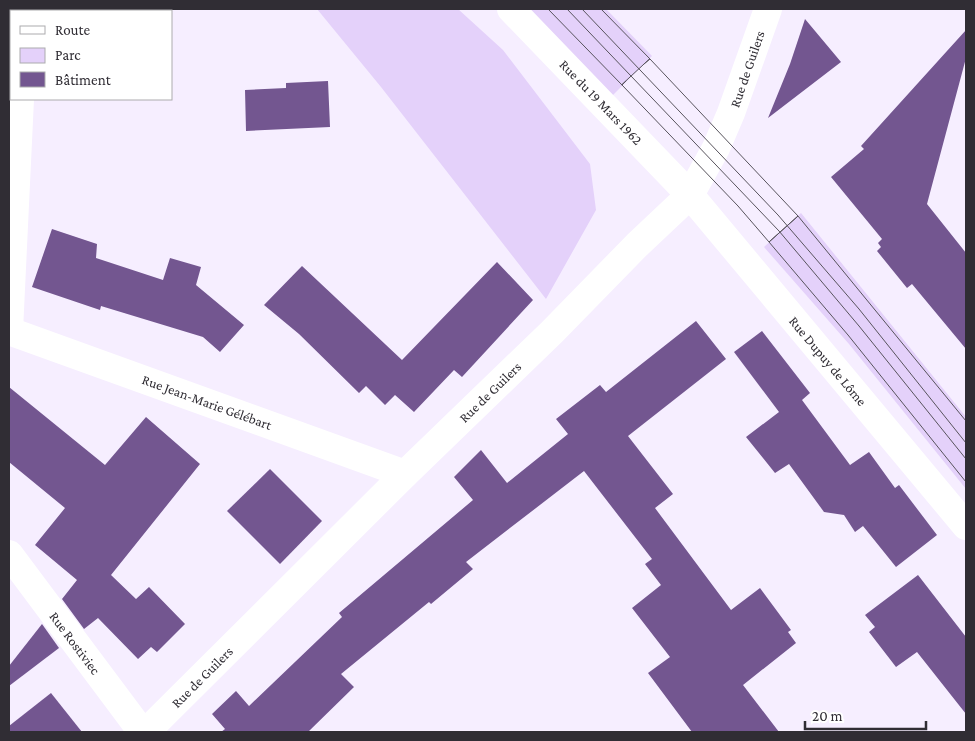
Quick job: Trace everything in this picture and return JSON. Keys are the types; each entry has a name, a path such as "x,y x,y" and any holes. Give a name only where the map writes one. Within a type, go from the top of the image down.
{"street":[{"name":"Rue du 19 Mars 1962","path":"511,9 690,196"},
{"name":"Rue de Guilers","path":"146,732 405,474 552,332 637,245 690,196 716,148 731,113 768,9"},
{"path":"9,331 20,100"},
{"name":"Rue Dupuy de Lôme","path":"690,196 966,526"},
{"name":"Rue Jean-Marie Gélébart","path":"9,331 405,474"},
{"name":"Rue Rostiviec","path":"9,554 142,732"}],"green space":[{"path":"317,9 458,9 503,50 590,164 596,210 546,299 381,87"},
{"path":"525,9 606,9 652,56 611,97"},
{"path":"801,213 966,417 966,489 849,344 764,247"}],"building":[{"path":"805,19 841,62 768,118 790,64"},
{"path":"966,30 966,58 927,204 966,253 966,349 912,284 907,288 877,251 881,247 878,243 882,239 831,177 864,149 861,146"},
{"path":"328,81 330,127 246,131 245,90 286,88 286,83"},
{"path":"52,229 97,244 96,258 163,280 170,258 201,267 196,285 244,325 220,352 203,337 101,306 100,310 32,287"},
{"path":"497,262 533,300 462,377 454,370 414,412 395,395 385,405 366,386 359,393 299,334 264,305 302,266 402,360"},
{"path":"696,321 726,359 628,436 673,494 655,508 731,610 760,588 791,630 788,632 796,643 743,685 779,732 692,732 648,673 670,657 632,608 661,585 645,564 652,559 584,471 466,562 473,569 431,604 429,602 341,674 354,687 308,732 221,732 225,729 212,714 236,691 249,706 342,617 339,613 473,500 454,477 481,450 507,483 568,434 556,419 600,385 606,392"},
{"path":"762,331 810,393 802,400 850,465 869,452 895,488 899,485 937,535 896,567 863,526 855,532 844,515 824,512 789,464 775,473 746,437 779,412 734,352"},
{"path":"9,387 105,465 146,417 200,464 111,575 136,599 149,587 185,624 157,652 151,647 138,659 98,618 84,629 62,599 77,580 35,545 65,508 9,462"},
{"path":"270,469 322,521 280,564 227,511"},
{"path":"918,575 966,637 966,714 917,652 896,667 869,632 875,627 865,615"},
{"path":"42,624 59,648 9,686 9,666"},
{"path":"51,693 82,732 9,732 9,726"}],"tram line":[{"path":"548,9 622,85 626,81"},
{"path":"567,9 779,231 859,326 966,459"},
{"path":"582,9 778,215 859,309 966,443"},
{"path":"601,9 650,59 644,64"},
{"path":"650,59 798,216 769,242 738,206 622,85 650,59"},
{"path":"966,421 798,216 769,242 848,335 966,482"}]}
